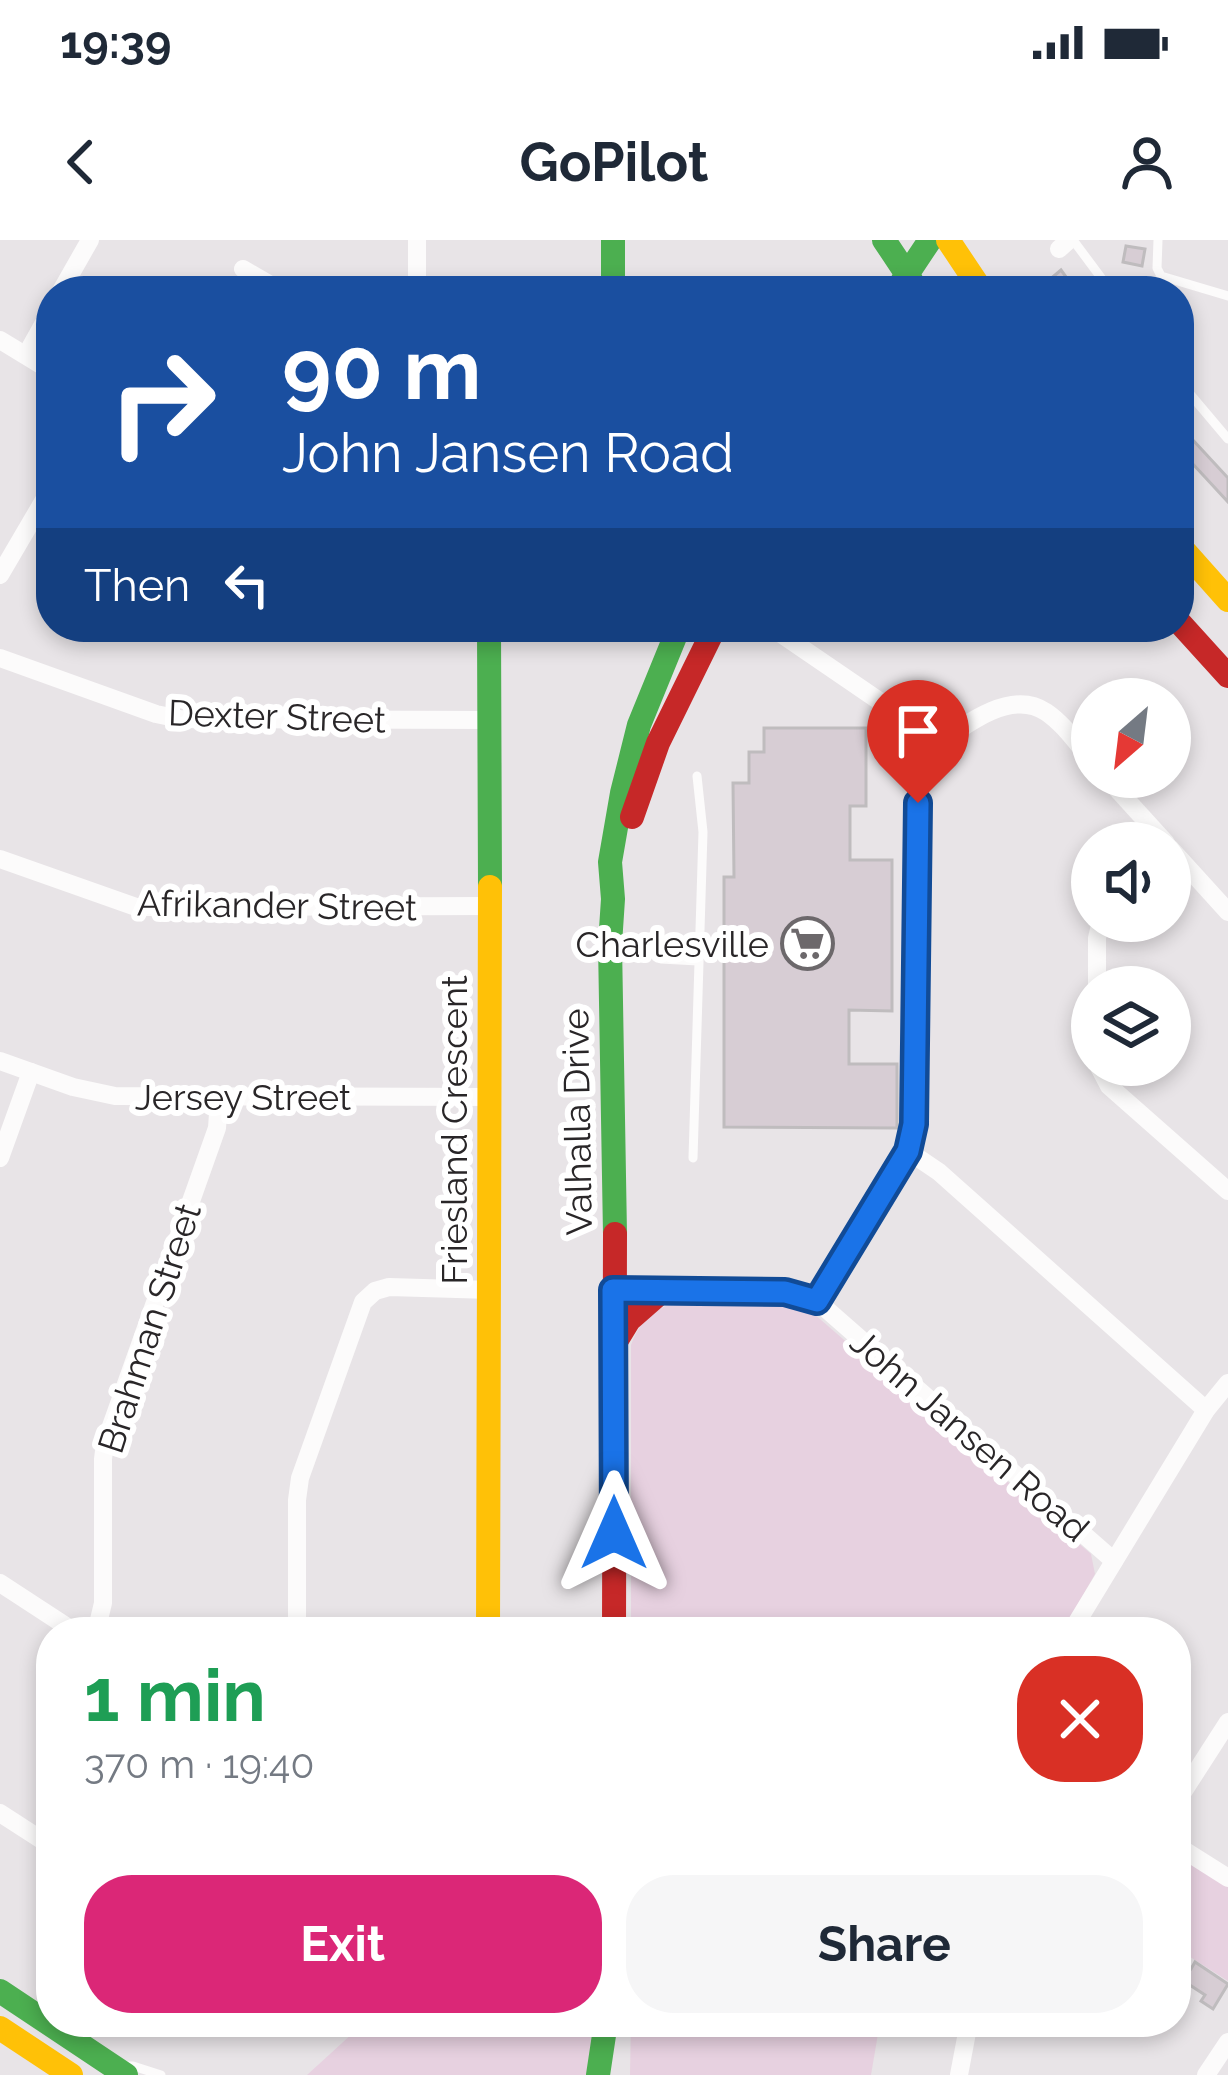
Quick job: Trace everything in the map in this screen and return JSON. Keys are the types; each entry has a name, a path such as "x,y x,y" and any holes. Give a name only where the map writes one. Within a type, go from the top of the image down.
{"main road":[{"path":"613,240 613,276"},
{"path":"884,240 909,276"},
{"path":"906,276 930,240"},
{"path":"948,240 972,276"},
{"path":"1194,561 1228,600"},
{"path":"1194,639 1228,676"},
{"name":"Friesland Crescent","path":"488,1617 489,642"},
{"name":"Valhalla Drive","path":"614,898 610,862 628,761 673,642"},
{"name":"Valhalla Drive","path":"614,1617 610,944 614,898 645,772 708,642"},
{"path":"614,1346 629,1320 661,1292"},
{"path":"0,1990 36,2014"},
{"path":"0,2028 71,2075"},
{"path":"70,2037 120,2071"},
{"path":"598,2075 604,2037"},
{"path":"614,2075 617,2037"}],"street":[{"path":"70,276 90,240"},
{"path":"417,240 417,276"},
{"path":"243,268 256,276"},
{"path":"26,355 36,337"},
{"path":"0,340 36,361"},
{"path":"0,574 36,513"},
{"path":"793,642 891,709 910,730 919,758 914,1124 908,1151 817,1301"},
{"name":"Dexter Street","path":"0,658 180,719 491,720"},
{"path":"919,758 992,710 1016,704 1047,712 1071,738"},
{"path":"1125,798 1146,822"},
{"name":"Afrikander Street","path":"0,859 136,907 490,906"},
{"path":"1191,872 1228,912"},
{"name":"Jersey Street","path":"0,1061 73,1087 115,1096 491,1097"},
{"path":"0,1159 31,1072"},
{"path":"1109,1086 1228,1191"},
{"name":"Brahman Street","path":"100,1617 106,1443 217,1128 219,1099"},
{"path":"908,1151 939,1172 1206,1410"},
{"path":"297,1617 299,1478 363,1302 389,1287 490,1290"},
{"name":"John Jansen Road","path":"613,1290 785,1292 817,1301 1114,1561"},
{"path":"1080,1617 1206,1410 1228,1384"},
{"path":"0,1583 52,1617"},
{"path":"1191,1780 1228,1722"},
{"path":"0,1813 36,1836"},
{"path":"1191,1855 1228,1878"},
{"path":"959,2075 966,2037"},
{"path":"1206,2075 1228,2042"}],"lane":[{"path":"1158,240 1156,268 1161,276"},
{"path":"1067,243 1097,276"},
{"path":"1194,286 1228,296"},
{"path":"1194,399 1228,439"},
{"path":"693,1158 703,832 697,776"},
{"path":"661,959 698,961"},
{"path":"120,2071 133,2066 160,2075"}],"shaded area":[{"path":"671,1304 786,1304 813,1313 1091,1554 1095,1574 1071,1617 631,1617 631,1345 637,1331"},
{"path":"1191,1863 1228,1886 1228,1981 1191,1958"},
{"path":"349,2037 594,2037 588,2075 307,2075"},
{"path":"631,2037 877,2037 871,2075 630,2075"}],"building":[{"path":"1126,246 1145,249 1142,266 1123,262"},
{"path":"1194,441 1228,478 1228,502 1194,465"},
{"name":"Charlesville","path":"764,728 866,728 866,806 850,806 850,860 892,860 892,1011 849,1010 849,1064 897,1064 897,1128 724,1127 724,877 734,877 733,783 749,783 749,752 764,752"},
{"path":"1195,1962 1228,1984 1213,2009 1201,2001 1205,1995 1191,1986"}],"traffic: fast":[{"path":"613,240 613,276"},
{"path":"884,240 908,276"},
{"path":"906,276 930,240"},
{"path":"489,642 490,887"},
{"path":"615,1234 610,862 639,725 673,642"},
{"path":"0,1991 36,2015"},
{"path":"69,2037 126,2075"},
{"path":"598,2075 604,2037"}],"traffic: slow":[{"path":"948,240 972,276"},
{"path":"1194,562 1228,600"},
{"path":"488,1617 490,887"},
{"path":"0,2028 71,2075"}],"traffic: jam":[{"path":"1194,639 1228,676"},
{"path":"632,817 658,743 708,642"},
{"path":"614,1617 615,1234"},
{"path":"615,1343 629,1320 661,1292"}],"place":[{"name":"Charlesville","path":"808,944"}],"route":[{"path":"614,1533 613,1290 785,1292 817,1301 908,1151 914,1134 918,803"}]}
